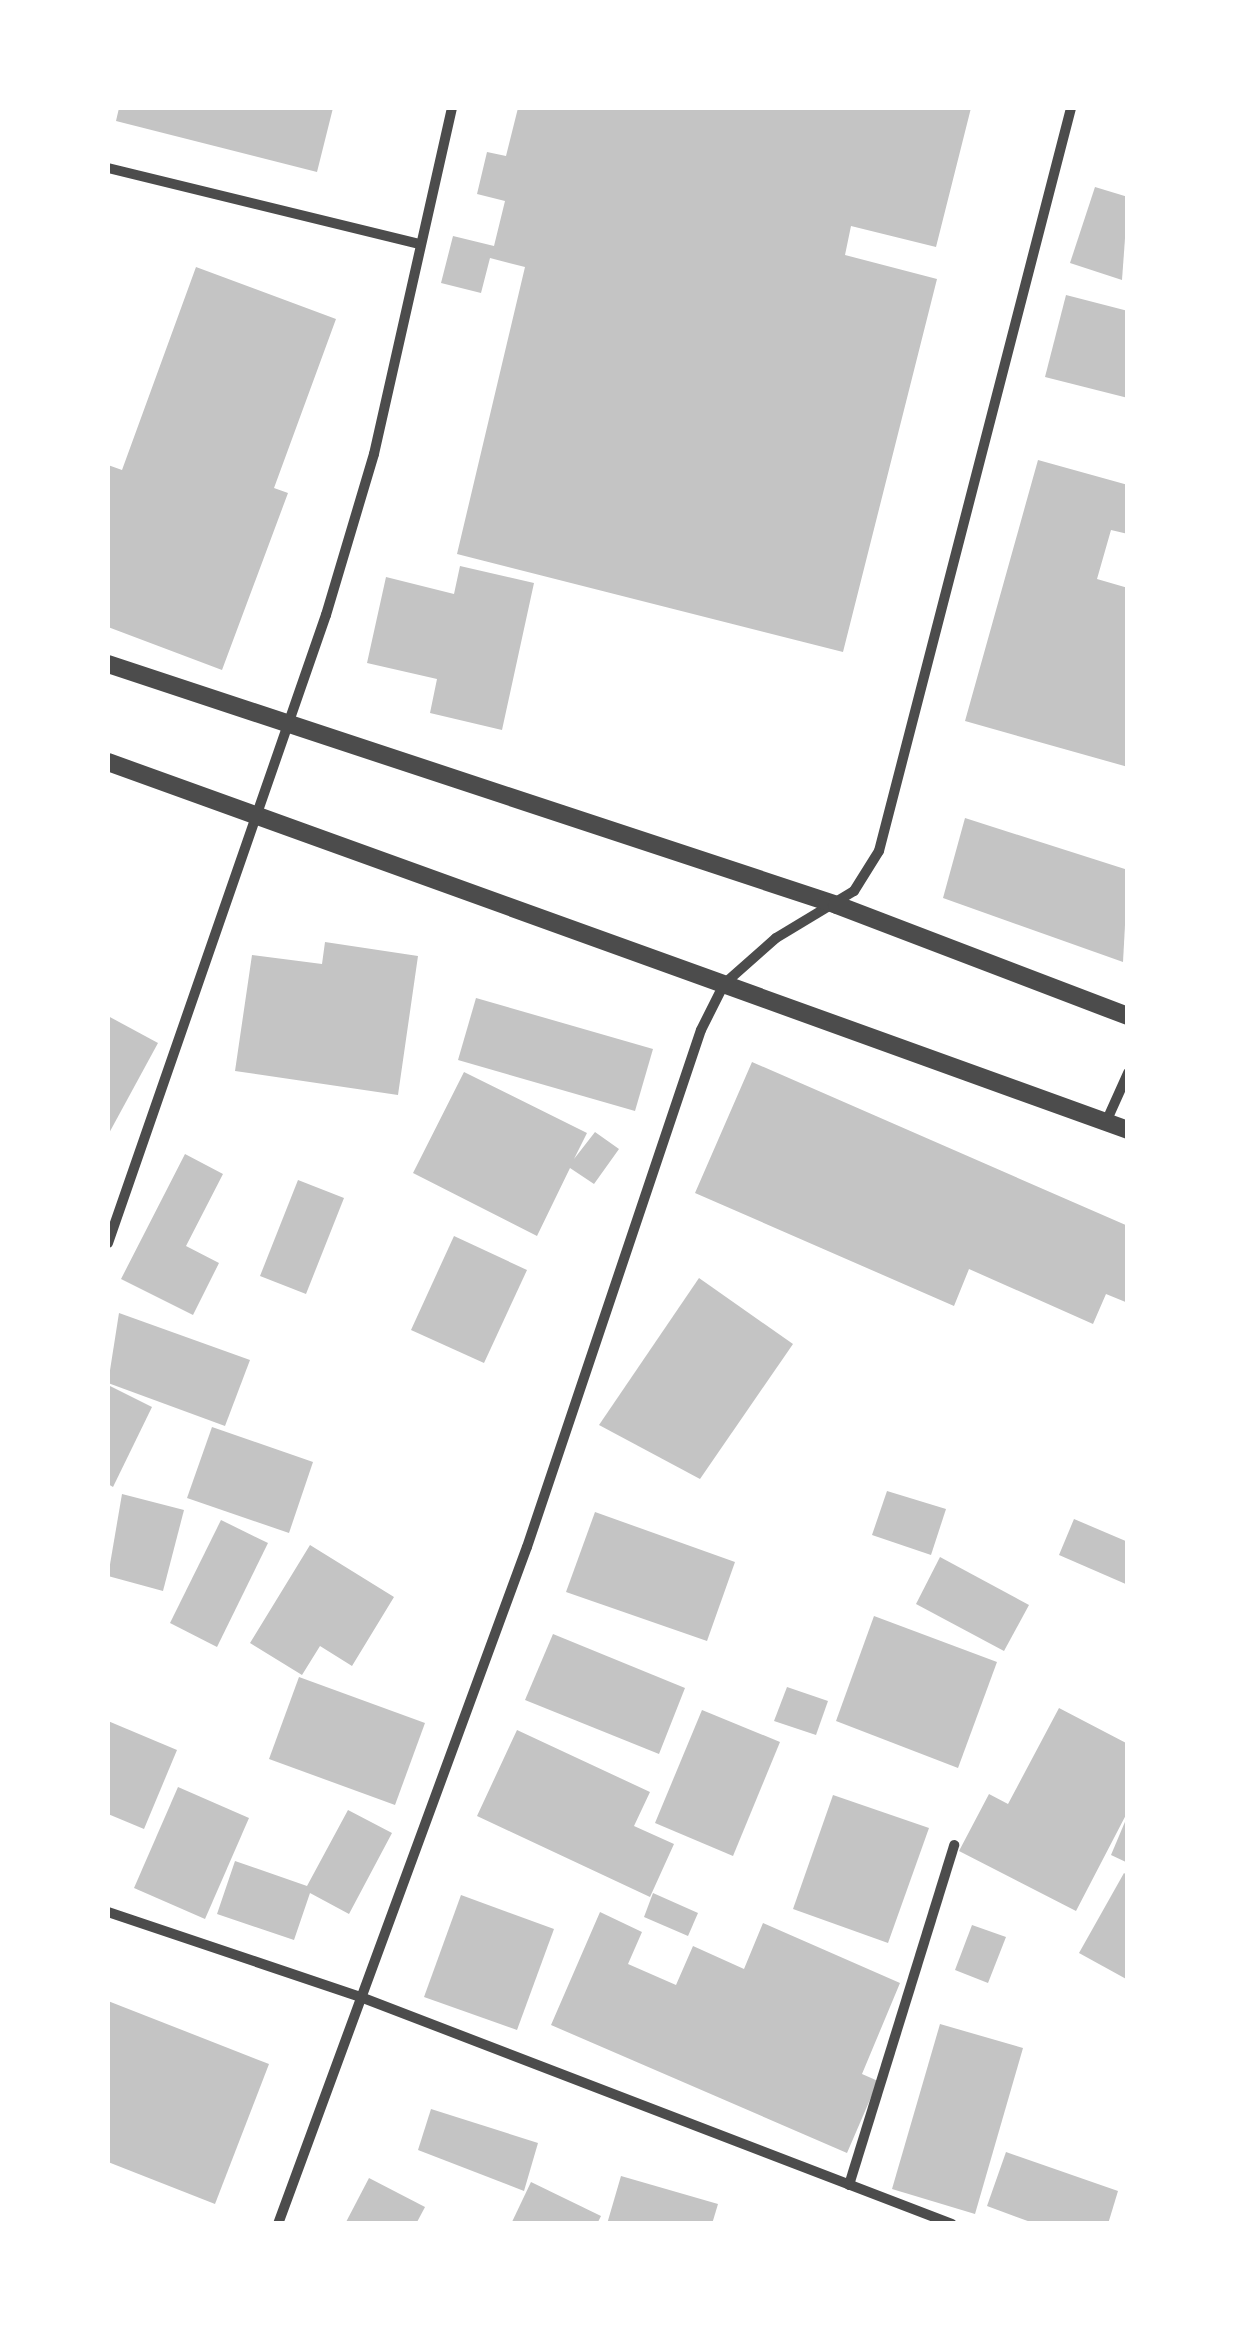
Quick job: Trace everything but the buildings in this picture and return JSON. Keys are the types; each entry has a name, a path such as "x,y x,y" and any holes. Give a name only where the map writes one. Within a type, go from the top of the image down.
{"street":[{"path":"108,1243 257,818 374,454 452,108"},
{"path":"278,2224 358,1996 527,1546 664,1118 724,984 776,938 838,906 867,876 898,797 1071,108"},
{"path":"108,168 419,244"},
{"path":"108,664 838,906 1128,1016"},
{"path":"108,762 1128,1130"},
{"path":"1106,1122 1128,1074"},
{"path":"848,2185 954,1845"},
{"path":"108,1912 358,1996 952,2224"}]}
